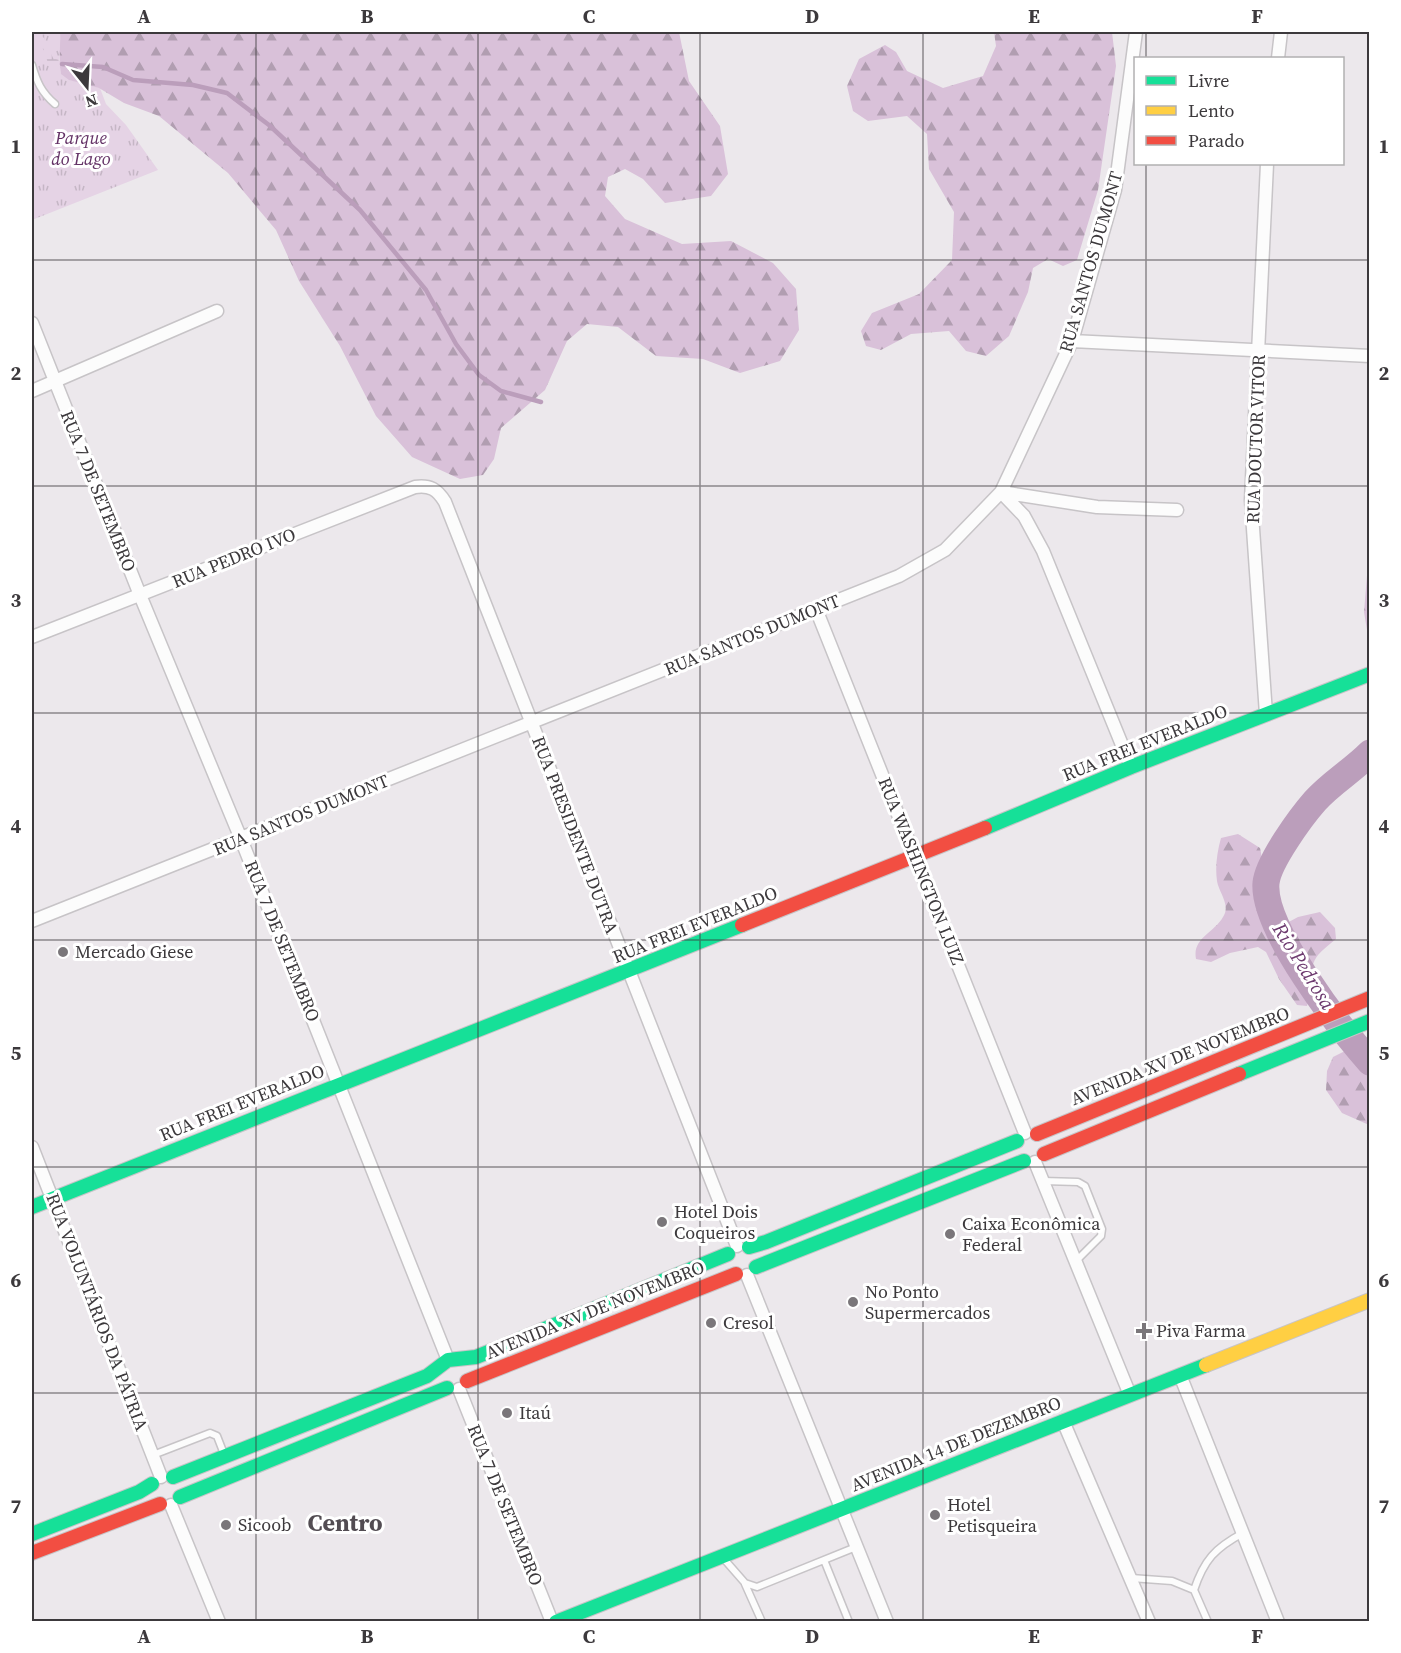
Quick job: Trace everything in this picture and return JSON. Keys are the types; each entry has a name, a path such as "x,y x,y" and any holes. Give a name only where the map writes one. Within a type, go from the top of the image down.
{"main road":[{"name":"RUA FREI EVERALDO","path":"32,1207 916,857 1131,767 1368,674"},
{"name":"AVENIDA XV DE NOVEMBRO","path":"32,1534 139,1492 162,1479 226,1458 427,1376 449,1363 476,1357 738,1249 766,1242 1364,1000"},
{"name":"AVENIDA XV DE NOVEMBRO","path":"32,1553 170,1502 1034,1159 1370,1021"},
{"path":"1026,1136 1045,1142 1034,1159 1016,1153 1026,1136"},
{"path":"738,1249 757,1255 746,1272 728,1266 738,1249"},
{"name":"AVENIDA 14 DE DEZEMBRO","path":"554,1622 1370,1300"},
{"path":"449,1363 468,1369 458,1386 439,1379 449,1363"},
{"path":"162,1479 180,1486 170,1502 152,1496 162,1479"}],"street":[{"name":"RUA SANTOS DUMONT","path":"32,921 899,576 945,550 1002,492 1072,341 1115,190 1136,32"},
{"path":"1278,57 1281,32"},
{"name":"RUA DOUTOR VITOR","path":"1266,714 1251,500 1267,165"},
{"path":"32,391 217,311"},
{"name":"RUA 7 DE SETEMBRO","path":"32,323 140,595 241,839 449,1363"},
{"path":"1072,341 1370,356"},
{"name":"RUA PEDRO IVO","path":"32,637 415,486 425,486 438,491"},
{"name":"RUA PRESIDENTE DUTRA","path":"438,491 738,1249"},
{"path":"1002,492 1096,507 1177,510"},
{"path":"1002,492 1024,516 1043,551 1131,767"},
{"name":"RUA WASHINGTON LUIZ","path":"816,609 1026,1136"},
{"name":"RUA VOLUNTÁRIOS DA PÁTRIA","path":"32,1147 162,1479"},
{"path":"1034,1159 1130,1395"},
{"path":"746,1272 887,1622"},
{"path":"1180,1375 1278,1622"},
{"name":"RUA 7 DE SETEMBRO","path":"458,1386 554,1622"},
{"path":"1063,1421 1149,1622"},
{"path":"170,1502 219,1622"}],"lane":[{"path":"32,65 37,83 55,104"},
{"path":"1043,1181 1078,1182 1085,1186 1102,1228 1101,1236 1076,1262"},
{"path":"152,1455 210,1432 217,1436 226,1458"},
{"path":"1208,1622 1194,1590 1201,1570 1210,1556 1225,1543 1242,1533"},
{"path":"745,1583 757,1587 856,1547"},
{"path":"721,1556 745,1583 762,1622"},
{"path":"824,1560 849,1622"},
{"path":"1130,1578 1172,1581 1194,1590"}],"green space":[{"name":"Parque do Lago","path":"32,32 60,32 59,60 70,80 100,88 106,104 126,125 158,170 32,220"},
{"path":"32,32 37,32 44,38 53,58 59,60 61,74 49,65 40,43"},
{"path":"60,32 679,32 689,81 720,126 728,174 711,196 665,203 643,179 625,169 608,177 605,196 625,219 682,244 731,241 773,263 796,289 799,330 780,361 740,373 703,359 656,356 618,327 587,324 567,341 545,390 501,428 494,459 483,475 460,479 412,457 376,416 340,346 299,281 276,230 228,173 159,116 124,103 99,88 69,80 61,74"},
{"path":"994,32 1112,32 1116,66 1098,190 1077,260 1063,266 1048,259 1033,268 1028,292 1009,336 986,356 966,351 949,331 911,334 881,350 866,346 861,331 872,313 919,294 952,260 954,212 929,169 927,134 907,116 868,121 853,111 847,86 859,59 885,45 896,52 907,71 943,88 983,76 996,46"},
{"path":"1370,551 1369,642 1364,612"},
{"path":"1238,834 1260,848 1261,860 1255,889 1260,906 1269,922 1285,924 1298,917 1320,912 1335,928 1336,939 1318,955 1312,967 1307,1006 1297,1005 1279,979 1266,952 1258,947 1230,953 1211,962 1196,959 1197,946 1219,923 1226,908 1216,876 1221,838"},
{"path":"1367,1040 1370,1041 1369,1125 1342,1113 1326,1090 1327,1071 1333,1057"}],"waterway":[{"path":"62,64 103,67 133,80 193,85 227,93 269,125 360,210 426,290 456,344 479,375 501,391 541,402"},
{"name":"Rio Pedrosa","path":"1370,753 1328,788 1309,808 1279,852 1266,883 1268,902 1276,925 1289,950 1323,1002 1370,1062"}],"traffic: fast":[{"path":"985,828 1131,767 1370,674"},
{"path":"32,1207 742,925"},
{"path":"1239,1074 1370,1021"},
{"path":"749,1247 1017,1141"},
{"path":"756,1267 1024,1161"},
{"path":"173,1477 427,1376 448,1360 476,1357 728,1254"},
{"path":"556,1622 1206,1365"},
{"path":"180,1497 447,1388"},
{"path":"32,1534 139,1492 152,1484"}],"traffic: slow":[{"path":"1206,1365 1370,1300"}],"traffic: jam":[{"path":"742,925 985,828"},
{"path":"1037,1134 1370,998"},
{"path":"1044,1154 1239,1074"},
{"path":"467,1381 736,1274"},
{"path":"32,1553 160,1504"}],"place":[{"name":"Mercado Giese","path":"63,952"},
{"name":"Hotel Dois Coqueiros","path":"662,1222"},
{"name":"Caixa Econômica Federal","path":"950,1234"},
{"name":"No Ponto Supermercados","path":"853,1302"},
{"name":"Cresol","path":"711,1323"},
{"name":"Piva Farma","path":"1144,1331"},
{"name":"Itaú","path":"507,1413"},
{"name":"Hotel Petisqueira","path":"935,1515"},
{"name":"Sicoob","path":"226,1525"}],"district":[{"name":"Centro","path":"345,1523"}]}
